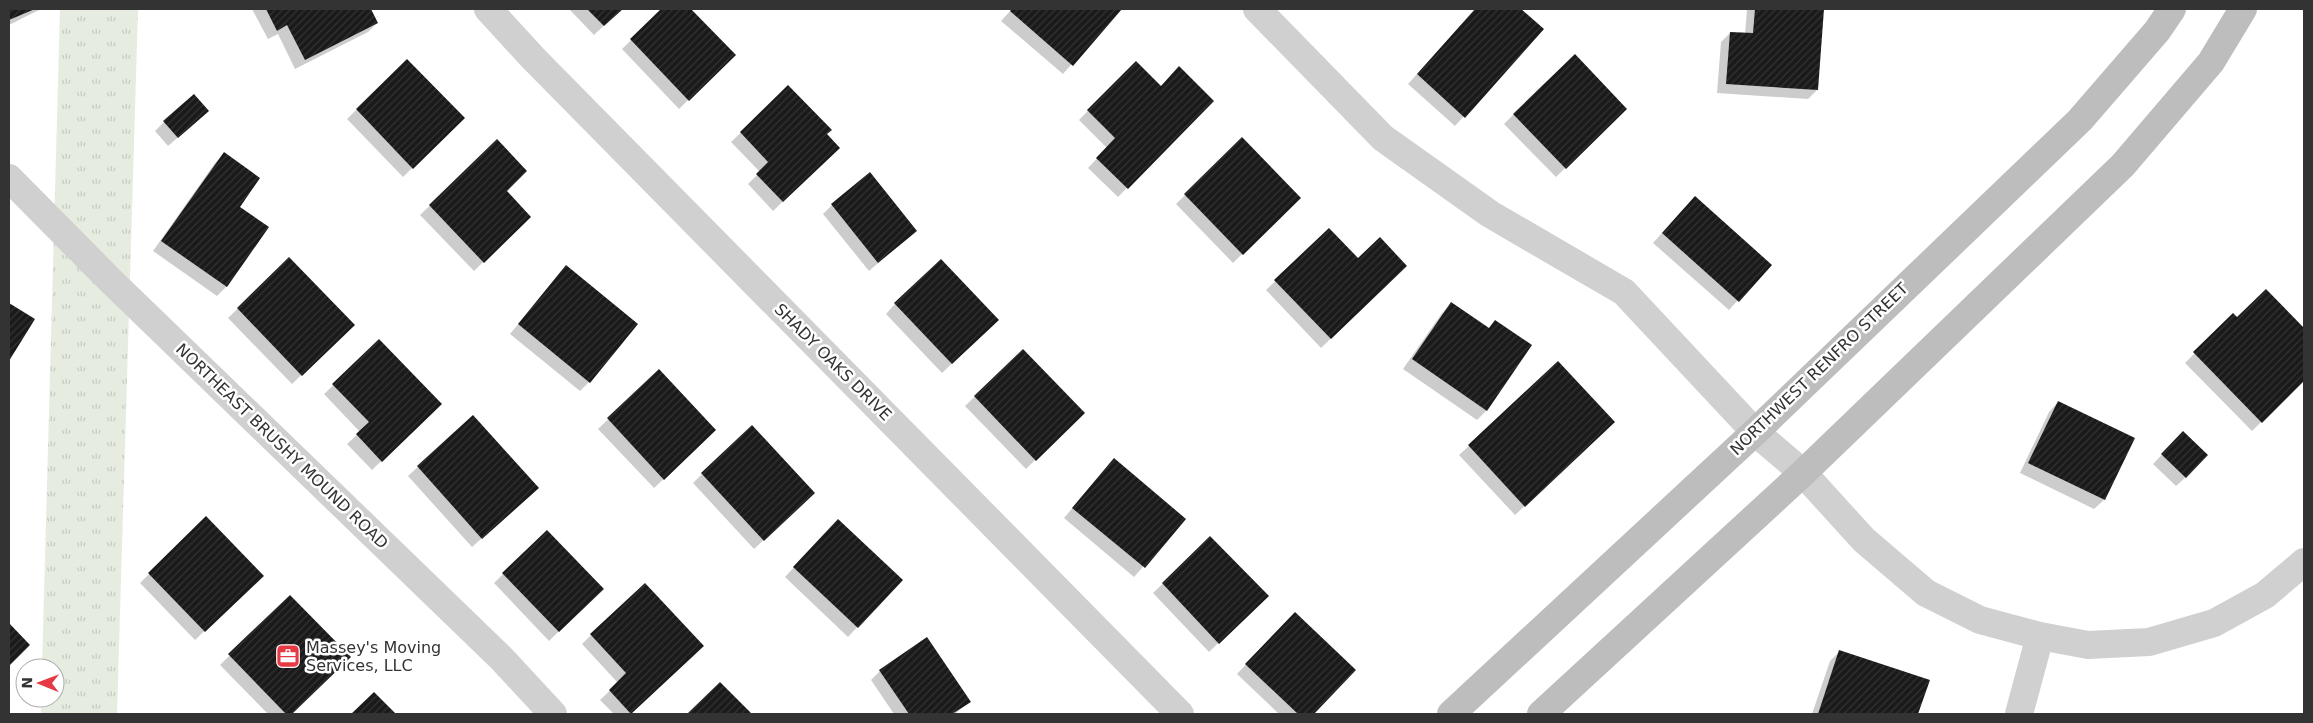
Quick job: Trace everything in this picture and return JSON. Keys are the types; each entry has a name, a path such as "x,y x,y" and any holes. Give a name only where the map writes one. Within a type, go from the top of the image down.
{"main road":[{"name":"NORTHWEST RENFRO STREET","path":"1451,714 1755,432 2080,120 2157,31 2172,9"},
{"path":"1541,714 1803,472 2123,165 2211,62 2244,9"}],"street":[{"name":"SHADY OAKS DRIVE","path":"488,9 533,58 1180,714"},
{"path":"1257,9 1383,138 1490,214 1624,292 1755,432 1803,472 1864,540 1926,593 1980,620 2040,636 2088,645 2149,642 2214,623 2265,595 2304,562"},
{"name":"NORTHEAST BRUSHY MOUND ROAD","path":"9,178 110,280 502,659 553,714"},
{"path":"2019,714 2040,636"}],"green space":[{"path":"60,9 138,9 117,714 41,714 41,708 65,708 65,658 42,658"}],"building":[{"path":"9,9 35,9 9,20"},
{"path":"266,9 371,9 378,23 305,60 287,25 277,31"},
{"path":"587,9 623,9 604,26"},
{"path":"661,9 691,9 736,55 689,101 630,39"},
{"path":"1012,9 1122,9 1073,66 1010,11"},
{"path":"1475,9 1521,9 1544,29 1465,118 1417,74"},
{"path":"1755,9 1824,9 1818,90 1726,84 1730,32 1753,33"},
{"path":"1575,54 1627,109 1566,169 1513,114"},
{"path":"407,59 465,118 413,169 356,109"},
{"path":"1136,61 1161,86 1179,66 1214,101 1128,189 1096,158 1115,138 1087,110"},
{"path":"788,85 832,130 827,134 840,148 783,202 756,174 768,162 740,132"},
{"path":"194,94 209,111 178,138 163,121"},
{"path":"1242,137 1301,198 1243,255 1184,194"},
{"path":"497,139 527,171 507,191 531,217 484,263 429,205"},
{"path":"224,152 260,178 240,207 269,227 227,287 161,241"},
{"path":"870,172 917,231 878,263 831,204"},
{"path":"1695,196 1772,265 1739,302 1662,233"},
{"path":"1329,228 1358,258 1380,237 1407,266 1331,339 1274,280"},
{"path":"289,257 355,325 302,376 237,308"},
{"path":"941,259 999,320 952,364 894,303"},
{"path":"566,265 638,324 590,383 518,324"},
{"path":"2266,289 2304,328 2304,381 2262,423 2193,352 2233,313 2237,317"},
{"path":"1451,302 1489,328 1495,320 1532,345 1487,411 1412,359"},
{"path":"9,303 35,319 9,361"},
{"path":"379,339 442,404 382,462 356,434 369,422 332,384"},
{"path":"1023,349 1085,413 1036,461 974,396"},
{"path":"1558,361 1615,422 1525,507 1468,445"},
{"path":"659,369 716,430 664,480 607,418"},
{"path":"2058,401 2135,438 2105,500 2028,463"},
{"path":"473,415 539,488 482,539 417,466"},
{"path":"752,425 815,493 764,541 701,473"},
{"path":"2183,431 2208,455 2186,478 2161,454"},
{"path":"1114,458 1186,519 1145,568 1072,508"},
{"path":"206,516 264,576 205,632 148,573"},
{"path":"838,519 903,580 858,628 793,567"},
{"path":"547,530 604,589 559,632 502,573"},
{"path":"1210,536 1269,596 1219,644 1162,583"},
{"path":"645,583 704,646 631,714 609,690 626,673 590,634"},
{"path":"290,595 351,657 292,714 286,714 228,654"},
{"path":"1295,612 1356,670 1314,714 1298,714 1245,664"},
{"path":"9,623 30,645 9,666"},
{"path":"927,637 971,702 952,714 909,714 879,670"},
{"path":"1839,650 1930,680 1918,714 1818,714"},
{"path":"720,682 752,714 687,714"},
{"path":"374,692 396,714 351,714"}],"place":[{"name":"Massey's Moving Services, LLC","path":"288,656"}]}
